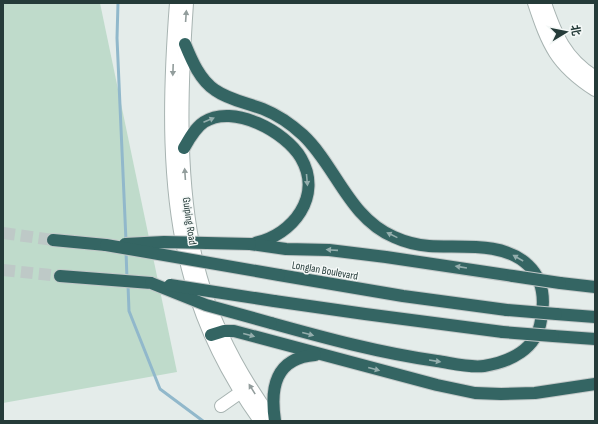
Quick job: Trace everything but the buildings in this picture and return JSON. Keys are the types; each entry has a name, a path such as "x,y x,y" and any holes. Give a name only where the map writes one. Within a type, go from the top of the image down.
{"highway":[{"path":"151,283 206,305 270,323 391,353 448,363 482,366 499,363 515,357 530,344 536,336 541,322 543,304 540,281 532,270 518,258 510,254 490,249 416,244 392,236 372,223 354,205 324,160 292,126 278,116 230,98 215,90 201,76 185,44"},
{"path":"184,148 193,133 204,122 211,118 229,116 248,120 271,130 281,136 298,154 304,165 308,181 307,197 300,213 290,226 281,233 263,241 250,244"},
{"name":"Longlan Boulevard","path":"53,240 106,245 278,276 396,295 507,310 595,317"},
{"path":"106,245 164,242 250,244 286,249 329,250 386,256 595,287"},
{"path":"60,276 151,283 503,332 595,339"},
{"path":"216,333 234,331 475,393 512,394 548,392 595,384"},
{"path":"275,421 273,395 274,386 280,374 296,359 309,355 321,354"}],"street":[{"name":"Guiping Road","path":"176,3 172,117 173,169 176,202 187,265 197,300 243,375 275,421"},
{"name":"Guiping Road","path":"187,3 183,111 184,148 187,201 194,247 216,333 217,350 240,392 260,421"},
{"path":"534,3 543,30 553,51 572,73 595,90"},
{"path":"546,3 553,26 562,46 575,61 595,77"},
{"path":"220,406 240,392"}],"green space":[{"path":"3,3 100,3 177,372 3,403"}],"waterway":[{"path":"118,3 117,38 126,241"},
{"path":"126,251 127,279"},
{"path":"128,285 129,311 160,389 203,421"}],"tunnel":[{"path":"3,233 53,240"},
{"path":"3,270 60,276"}]}
